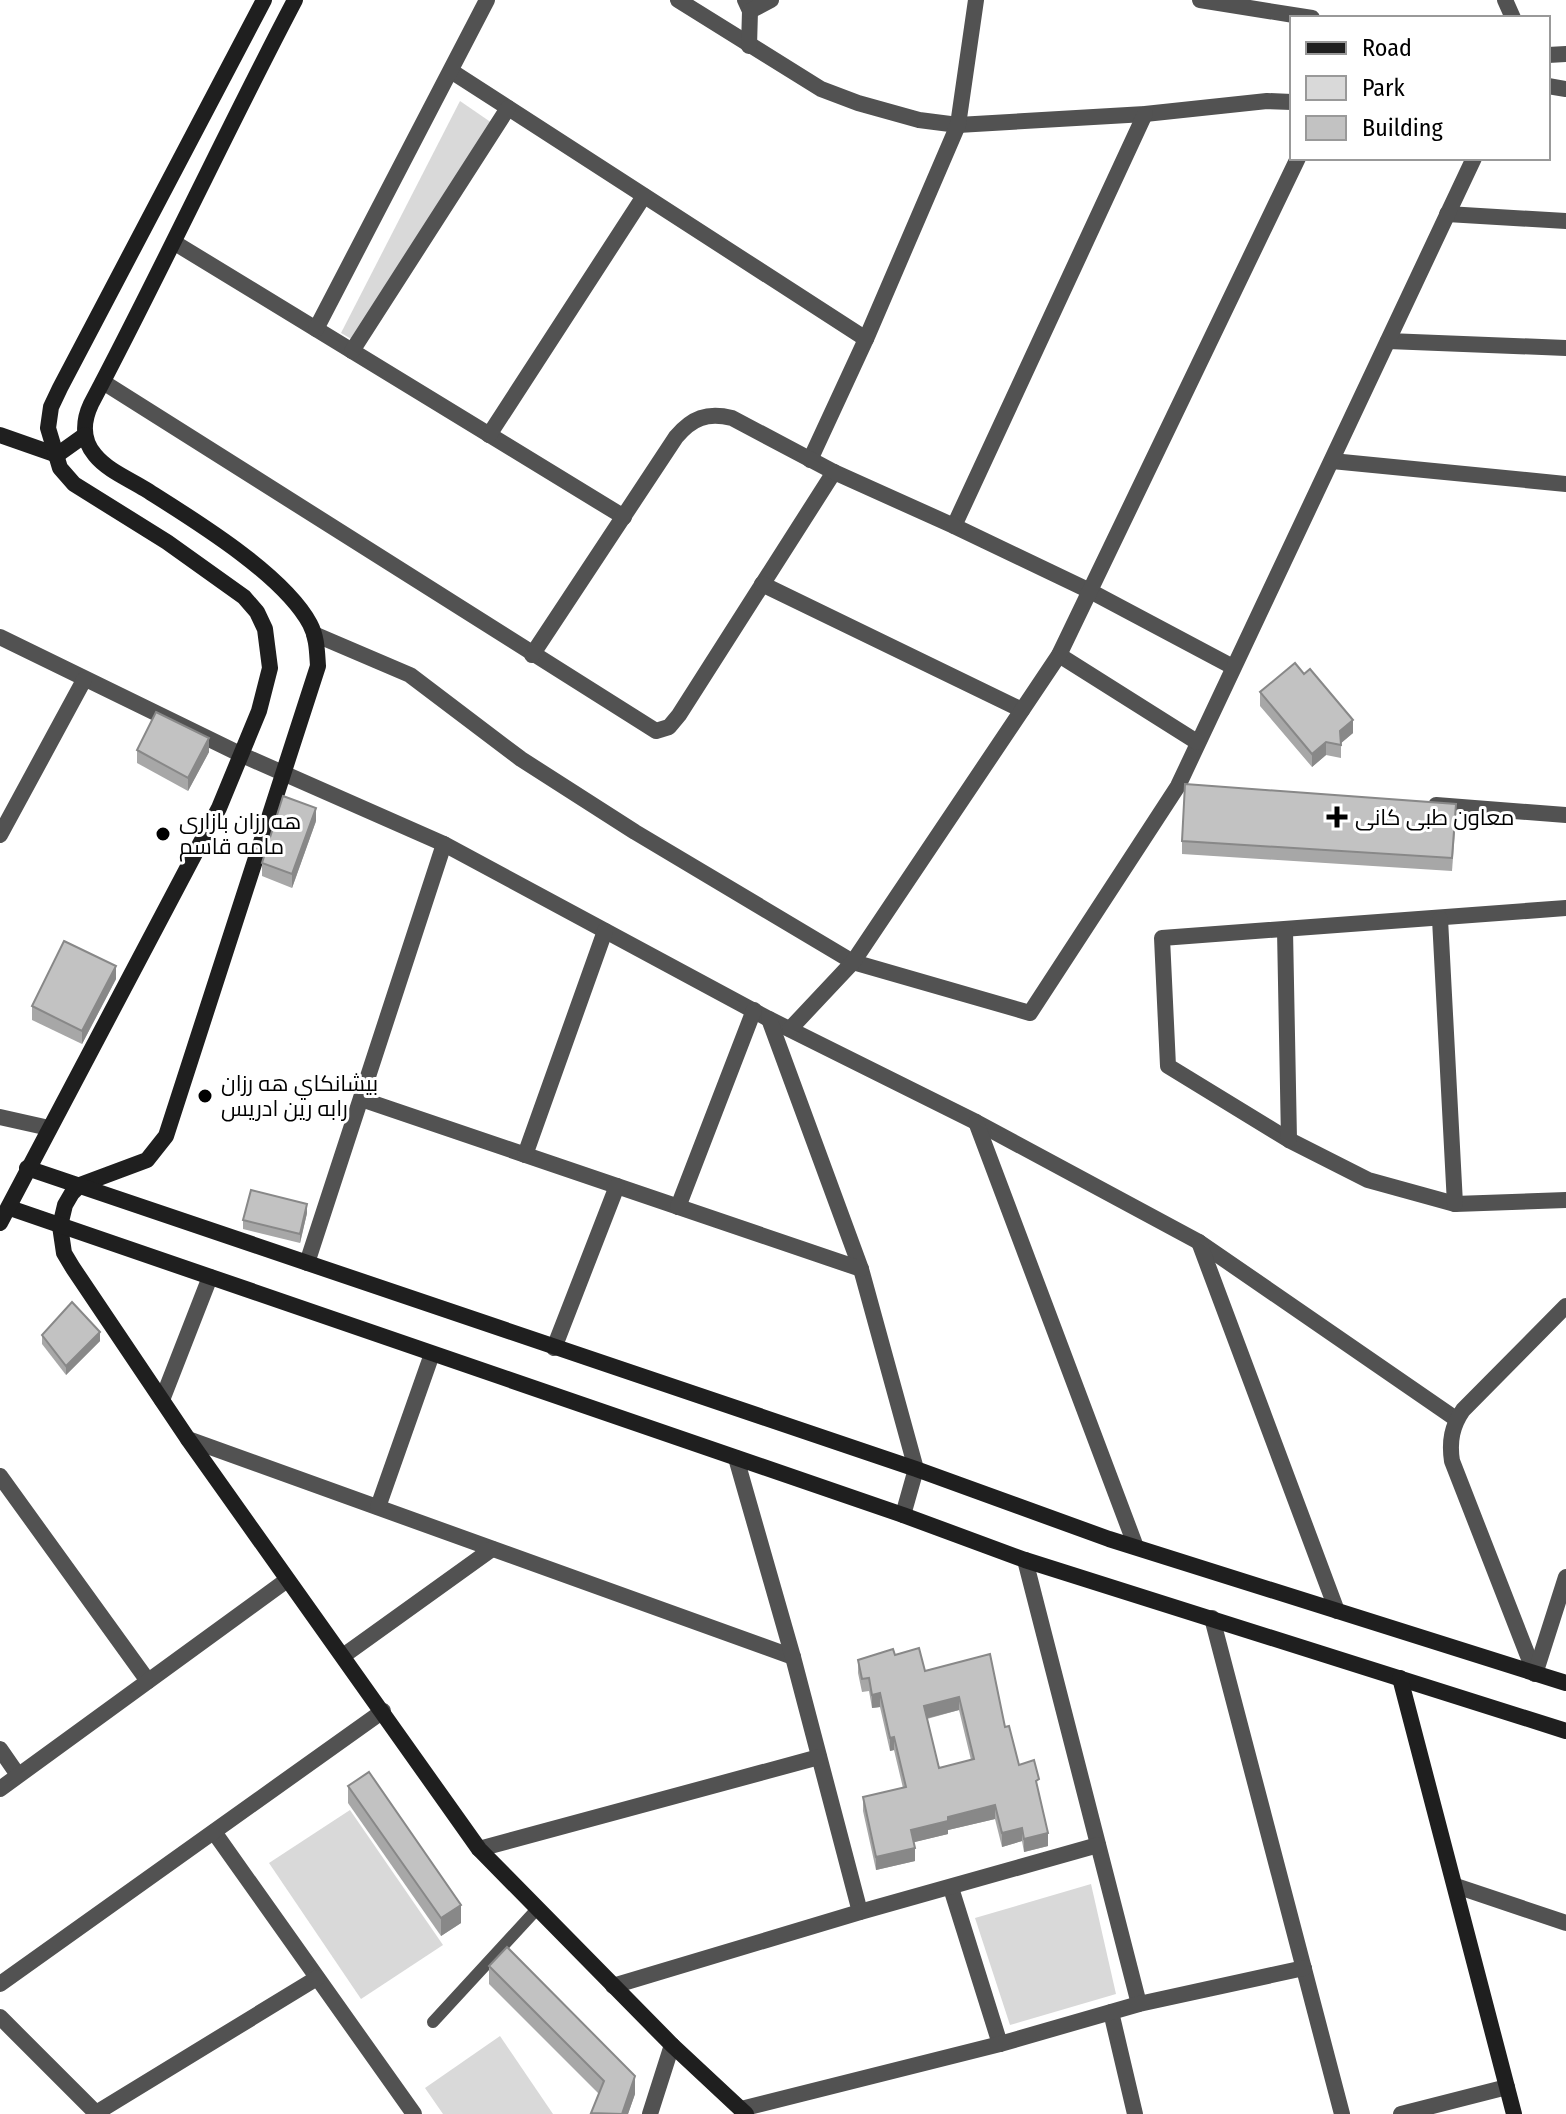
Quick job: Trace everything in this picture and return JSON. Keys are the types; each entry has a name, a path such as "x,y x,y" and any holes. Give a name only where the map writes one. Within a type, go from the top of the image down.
{"main road":[{"path":"0,1223 219,808 259,711 270,668 267,638 257,612 244,597 205,568 74,484 60,468 48,428 51,407 60,388 264,0"},
{"path":"295,0 87,413 85,435 88,445 101,462 195,521 296,603 314,634 318,666 166,1136 147,1160 80,1185 65,1205 60,1226 64,1253 188,1439 479,1849 672,2045 743,2111"},
{"path":"0,435 57,455"},
{"path":"57,455 85,435"},
{"path":"27,1168 916,1469 1136,1547 1566,1683"},
{"path":"10,1208 903,1515 1025,1560 1566,1731"},
{"path":"1400,1678 1514,2114"}],"street":[{"path":"316,329 487,0"},
{"path":"678,0 821,89 919,120 958,125 1145,114 1267,101 1290,102"},
{"path":"749,46 748,5 771,0"},
{"path":"810,460 958,125 976,0"},
{"path":"1200,0 1300,16"},
{"path":"451,71 866,339"},
{"path":"352,351 508,108"},
{"path":"954,526 1145,114"},
{"path":"790,1029 853,962 1059,655 1297,160"},
{"path":"314,634 410,675 534,767 635,832 853,962 1030,1013 1186,787 1197,742 1473,160"},
{"path":"489,435 644,196"},
{"path":"1447,214 1566,221"},
{"path":"175,243 624,517"},
{"path":"1388,341 1566,348"},
{"path":"103,382 532,655 650,728 665,730 679,715 834,472"},
{"path":"532,655 676,437 686,425 700,417 716,414 732,418 834,472 1090,591 1233,667"},
{"path":"1332,461 1566,484"},
{"path":"762,584 1022,710"},
{"path":"0,637 242,755 444,844 761,1014 976,1122 1199,1242 1456,1419"},
{"path":"1059,655 1197,742"},
{"path":"0,835 6,809 84,680"},
{"path":"1426,805 1566,815"},
{"path":"307,1263 444,844"},
{"path":"1566,908 1162,938 1168,1066 1289,1140 1368,1180 1455,1204 1566,1200"},
{"path":"1440,919 1455,1204"},
{"path":"1285,930 1289,1140"},
{"path":"525,1155 605,931"},
{"path":"678,1207 761,1014"},
{"path":"761,1014 861,1269 916,1469 903,1515"},
{"path":"361,1099 861,1269"},
{"path":"0,1117 49,1128"},
{"path":"976,1122 1136,1547"},
{"path":"554,1348 617,1186"},
{"path":"1199,1242 1337,1611"},
{"path":"162,1400 210,1277"},
{"path":"1535,1674 1452,1461 1450,1447 1456,1419 1566,1306"},
{"path":"378,1507 432,1354"},
{"path":"188,1439 793,1657"},
{"path":"736,1458 793,1657 860,1912"},
{"path":"0,1476 148,1681"},
{"path":"343,1656 492,1549"},
{"path":"1025,1560 1139,2004"},
{"path":"1535,1674 1566,1577"},
{"path":"0,1789 287,1580"},
{"path":"1212,1618 1342,2114"},
{"path":"0,1984 383,1711"},
{"path":"0,1749 18,1775"},
{"path":"479,1849 819,1757"},
{"path":"214,1832 414,2114"},
{"path":"613,1986 1098,1845"},
{"path":"1456,1886 1566,1923"},
{"path":"951,1888 1000,2044"},
{"path":"743,2111 1139,2004 1304,1968"},
{"path":"0,2017 96,2114 317,1978"},
{"path":"1111,2012 1135,2114"},
{"path":"650,2114 672,2045"},
{"path":"1401,2114 1507,2087"}],"lane":[{"path":"433,2022 537,1909"}],"green space":[{"path":"460,101 492,123 353,340 341,333"},
{"path":"350,1810 443,1945 361,1999 269,1863"},
{"path":"1091,1884 1116,1994 1010,2025 975,1918"},
{"path":"500,2036 553,2114 443,2114 425,2088"}],"building":[{"path":"1295,663 1304,674 1310,669 1353,720 1340,731 1341,745 1326,742 1312,754 1260,692"},
{"path":"156,712 209,738 188,778 137,750"},
{"path":"1185,784 1456,804 1452,858 1182,841"},
{"path":"283,796 316,808 292,874 262,863"},
{"path":"64,941 116,966 82,1031 32,1006"},
{"path":"251,1190 307,1204 300,1234 243,1220"},
{"path":"72,1302 100,1332 66,1366 42,1335"},
{"path":"919,1648 925,1671 990,1654 1005,1727 1009,1726 1019,1765 1034,1760 1048,1833 1024,1839 1022,1828 1002,1833 995,1805 911,1830 915,1848 876,1857 863,1797 906,1787 880,1693 872,1695 869,1678 862,1679 858,1660 893,1649 895,1655","holes":["959,1697 974,1759 939,1768 924,1706"]},
{"path":"369,1772 461,1905 441,1918 348,1786"},
{"path":"507,1947 635,2076 622,2114 591,2113 604,2081 489,1966"}],"place":[{"name":"معاون طبی کانی","path":"1337,817"},
{"name":"هه رزان بازارى مامه قاسم","path":"163,834"},
{"name":"بيشانكاي هه رزان رابه رين ادريس","path":"205,1096"}]}
